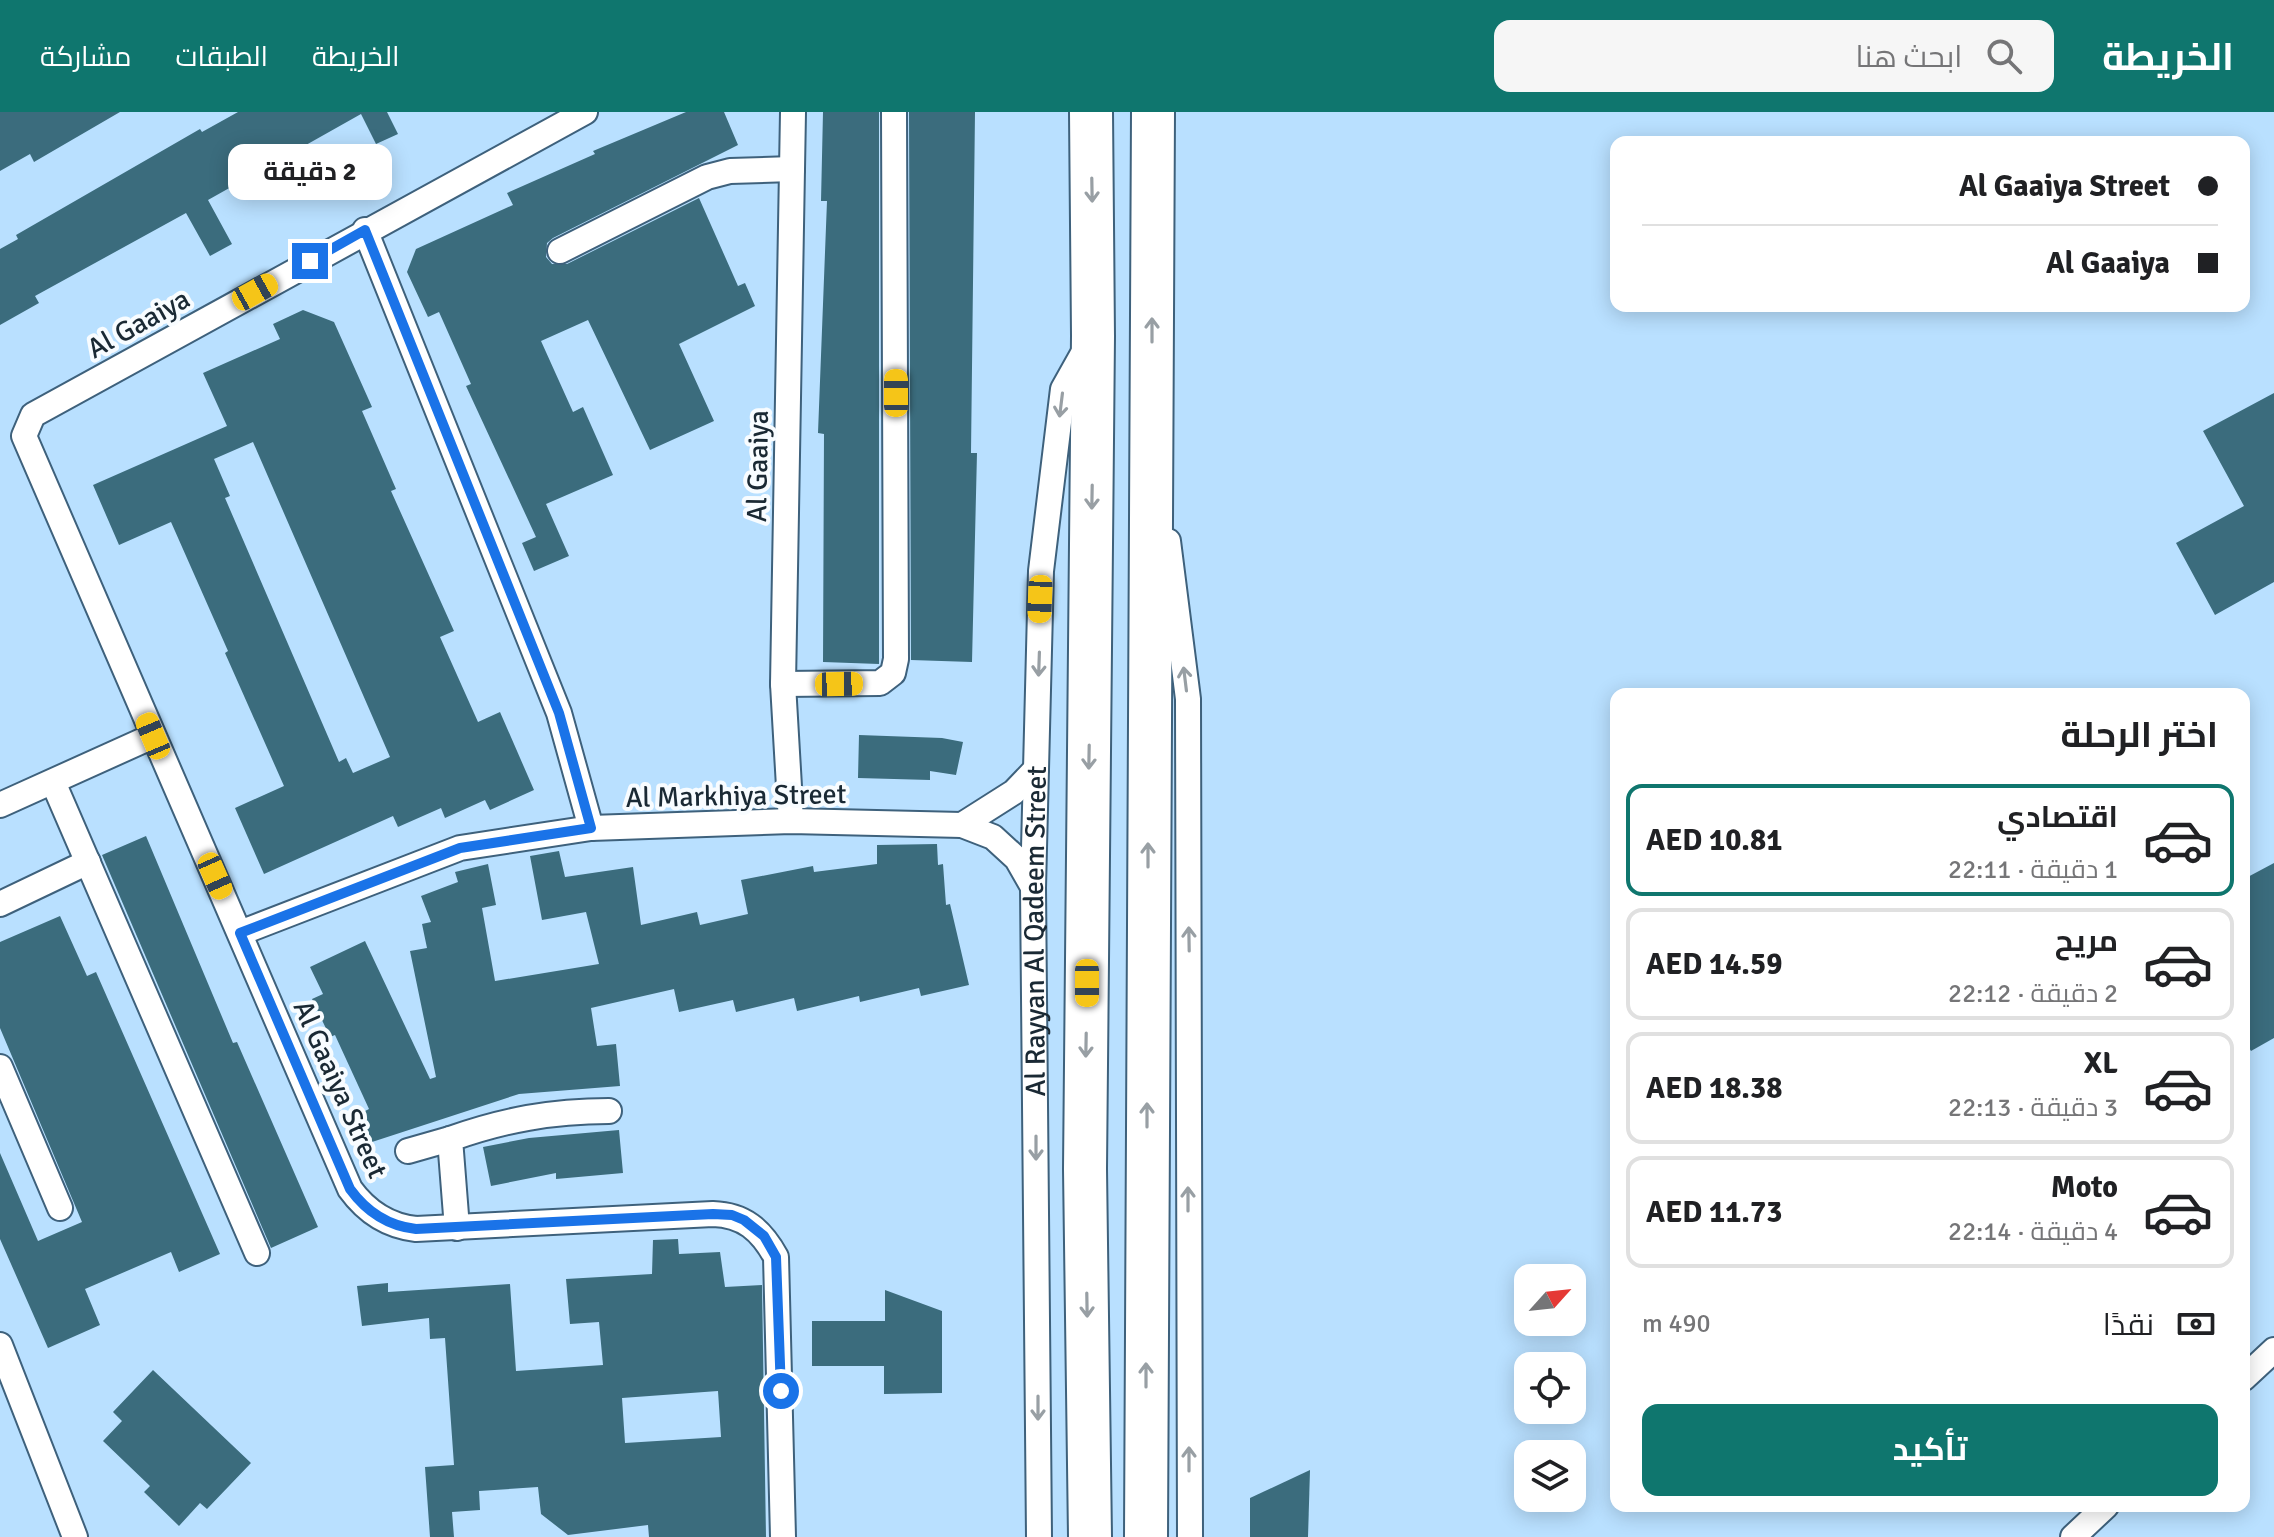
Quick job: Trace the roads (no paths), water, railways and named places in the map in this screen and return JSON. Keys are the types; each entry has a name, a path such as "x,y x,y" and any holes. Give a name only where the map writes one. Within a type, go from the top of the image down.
{"highway":[{"name":"Al Rayyan Al Qadeem Street","path":"1090,1537 1085,1169 1093,336 1091,112"},
{"path":"1146,1537 1153,112"}],"street":[{"path":"585,112 365,230 559,713 591,828"},
{"name":"Al Gaaiya","path":"791,821 783,684 793,112"},
{"path":"783,684 880,683 893,673 896,659 894,112"},
{"path":"560,251 707,177 730,171 792,169"},
{"name":"Al Gaaiya Street","path":"365,230 33,415 26,424 24,436 350,1189 374,1214 404,1228 713,1214 732,1215 764,1236 776,1257 783,1537"},
{"name":"Al Rayyan Al Qadeem Street","path":"1039,1537 1033,888 1041,571 1063,389 1093,336"},
{"path":"1151,408 1188,699 1190,1537"},
{"path":"0,805 153,736"},
{"path":"962,825 1014,792 1036,769"},
{"path":"53,782 257,1253"},
{"name":"Al Markhiya Street","path":"240,933 460,848 591,828 791,821 962,825 993,837 1017,859 1033,888"},
{"path":"0,904 88,862"},
{"path":"0,1067 60,1208"},
{"path":"408,1151 515,1118 566,1111 609,1111"},
{"path":"450,1139 457,1228"},
{"path":"0,1345 75,1537"},
{"path":"2250,1372 2274,1350"},
{"path":"2073,1537 2100,1512"}]}
